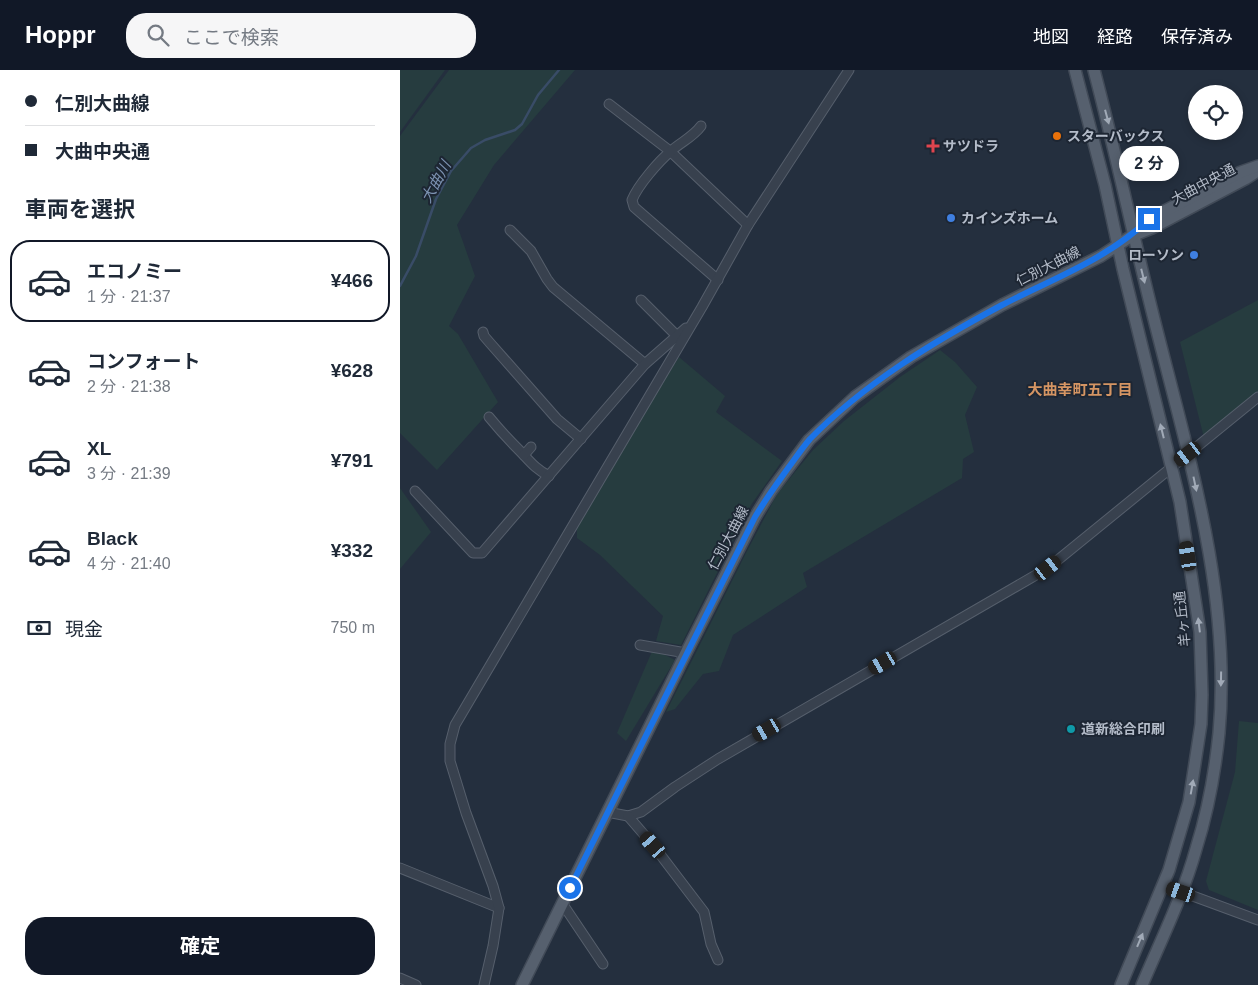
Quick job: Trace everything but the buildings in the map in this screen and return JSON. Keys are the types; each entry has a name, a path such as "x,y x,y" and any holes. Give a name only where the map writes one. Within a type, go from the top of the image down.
{"main road":[{"name":"羊ヶ丘通","path":"1075,70 1105,185 1180,502 1200,632 1202,695 1200,732 1189,802 1179,840 1163,886 1121,985"},
{"path":"1094,70 1116,152 1133,235 1188,454 1220,626 1219,732 1214,775 1196,850 1181,892 1142,985"},
{"name":"大曲中央通","path":"1118,245 1133,235 1149,219 1241,172 1258,166"},
{"name":"大曲中央通","path":"1133,235 1152,228 1245,179 1258,170"},
{"name":"仁別大曲線","path":"522,985 755,517 770,491 808,440 855,397 911,357 1002,306 1101,256 1118,245"}],"street":[{"path":"484,985 495,937 499,908 450,761 450,744 455,725 718,280 748,225 849,70"},
{"path":"609,104 670,151 748,225"},
{"path":"701,126 696,133 670,151 636,190 632,200 634,207 718,280"},
{"path":"510,230 531,251 553,287 645,364"},
{"path":"641,300 677,336"},
{"path":"416,491 473,553 482,553 645,364 693,322"},
{"path":"483,332 484,336 529,389 567,428 581,439"},
{"path":"607,812 628,816 641,812 718,759 1048,568 1102,526 1258,397"},
{"path":"489,417 505,437 539,471 549,476"},
{"path":"524,455 531,447"},
{"path":"640,645 686,653"},
{"path":"628,816 653,845 704,912 711,944 718,960"},
{"path":"400,868 499,908"},
{"path":"1163,886 1258,920"},
{"path":"562,903 603,964"},
{"path":"400,978 416,985"}],"green space":[{"path":"400,70 445,70 400,132"},
{"path":"449,70 575,70 494,165 457,225 475,276 449,326 458,334 498,402 437,470 400,433 400,136"},
{"path":"1258,300 1258,397 1205,442 1180,342"},
{"path":"940,350 955,362 977,387 965,415 974,452 963,459 962,478 803,573 807,587 733,635 719,671 703,674 675,709 666,712 777,494 813,450 844,421 900,377"},
{"path":"679,357 725,396 716,412 782,461 751,505 681,645 656,641 663,616 600,555 577,538 577,528 616,457"},
{"path":"400,488 431,532 400,569"},
{"path":"653,649 675,660 626,741 617,733"},
{"path":"1239,721 1258,723 1258,910 1209,890 1206,881 1235,772"}],"waterway":[{"name":"大曲川","path":"400,286 416,256 436,199 451,171 471,148 485,140 515,130 522,124 538,95 559,70"}],"place":[{"name":"スターバックス","path":"1057,136"},
{"name":"サツドラ","path":"933,146"},
{"name":"カインズホーム","path":"951,218"},
{"name":"ローソン","path":"1194,255"},
{"name":"道新総合印刷","path":"1071,729"}],"district":[{"name":"大曲幸町五丁目","path":"1080,390"}],"route":[{"path":"570,888 755,517 770,491 808,440 855,397 911,357 1002,306 1101,256 1133,235 1149,219"}]}
